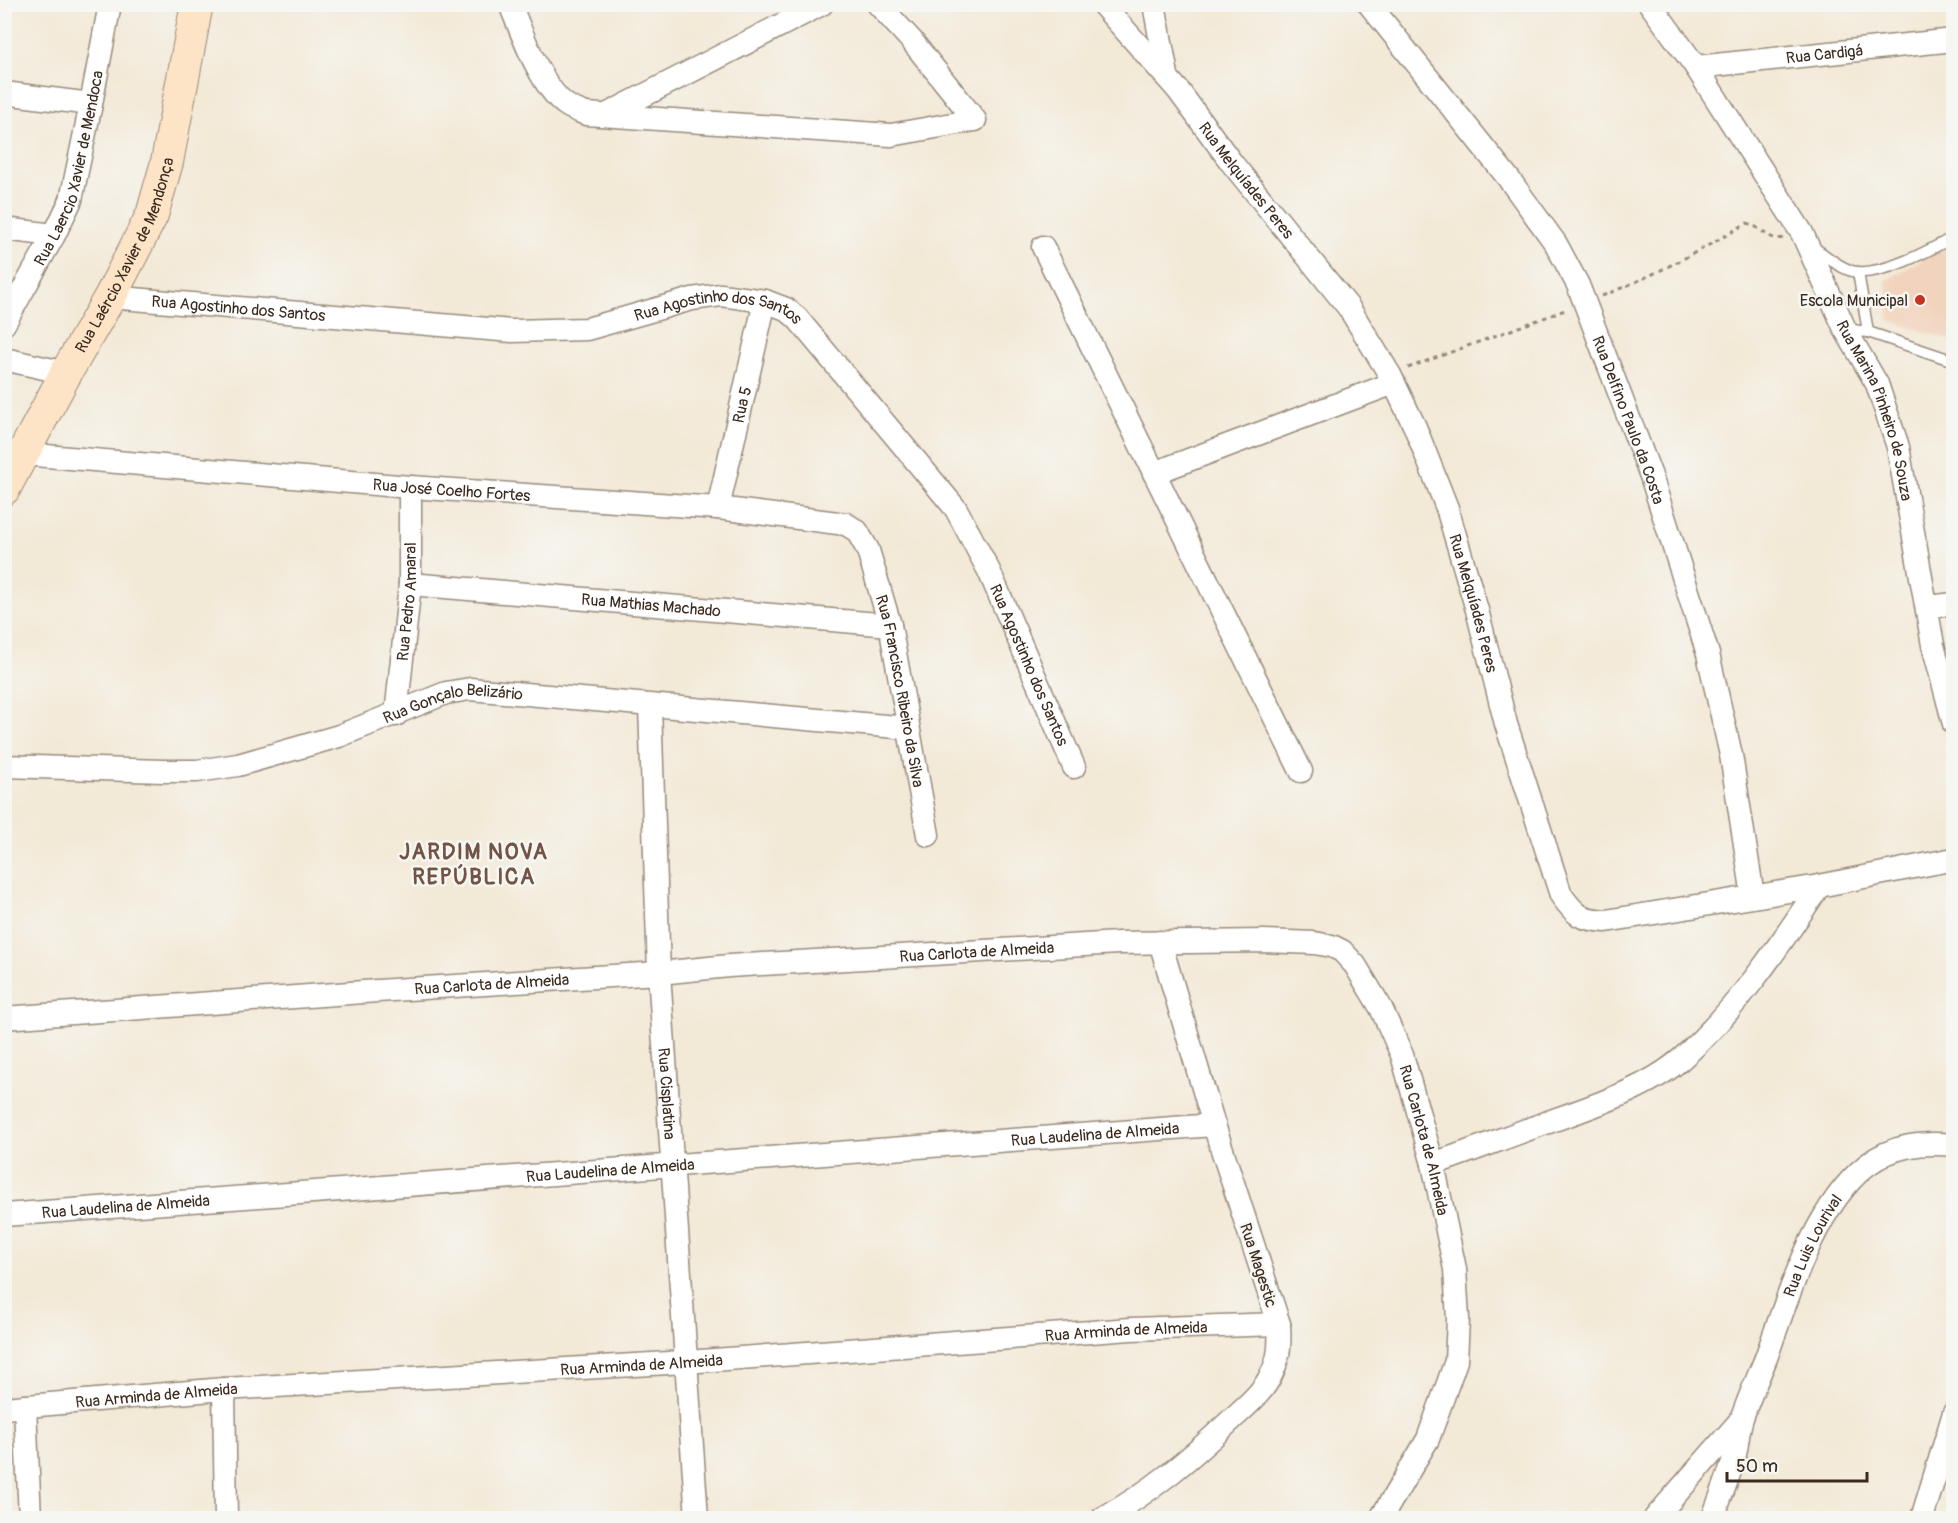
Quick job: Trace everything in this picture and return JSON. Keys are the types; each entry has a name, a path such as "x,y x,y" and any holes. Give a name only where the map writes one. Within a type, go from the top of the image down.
{"street":[{"name":"Rua Laercio Xavier de Mendoca","path":"4,324 71,200 92,104 110,4"},
{"name":"Rua Laércio Xavier de Mendonça","path":"4,489 110,297 152,215 167,162 197,4"},
{"path":"510,4 530,52 556,97 586,114 891,135 975,120 912,41 878,4"},
{"path":"604,116 822,4"},
{"name":"Rua Melquíades Peres","path":"1102,4 1167,77 1231,162 1349,308 1394,383 1415,427 1447,508 1477,610 1506,724 1561,895 1573,911 1587,919 1606,921 1819,886 1953,859"},
{"path":"1154,4 1167,77"},
{"name":"Rua Delfino Paulo da Costa","path":"1369,4 1509,179 1556,244 1578,285 1651,476 1708,654 1731,756 1753,896"},
{"name":"Rua Marina Pinheiro de Souza","path":"1650,4 1695,67 1807,243 1845,329 1877,384 1898,447 1933,645 1953,724"},
{"name":"Rua Cardigá","path":"1695,67 1953,40"},
{"path":"4,93 92,104"},
{"path":"4,229 54,235"},
{"path":"1043,247 1301,771"},
{"name":"Rua Agostinho dos Santos","path":"110,297 546,332 600,327 692,299 721,295 765,301 786,309 797,318 956,509 989,571 1074,767"},
{"name":"Rua 5","path":"718,508 765,301"},
{"path":"4,359 66,373"},
{"path":"1154,473 1394,383"},
{"name":"Rua José Coelho Fortes","path":"23,454 410,487 718,508 846,524 857,531 868,550"},
{"name":"Rua Pedro Amaral","path":"396,715 410,584 410,487"},
{"name":"Rua Francisco Ribeiro da Silva","path":"868,550 890,625 928,835"},
{"name":"Rua Mathias Machado","path":"410,584 890,625"},
{"path":"1928,607 1953,604"},
{"name":"Rua Gonçalo Belizário","path":"4,766 197,771 238,765 339,736 446,693 470,689 908,728"},
{"name":"Rua Cisplatina","path":"650,706 659,974 697,1518"},
{"path":"1433,1164 1593,1106 1653,1078 1679,1061 1733,1005 1753,980 1819,886"},
{"name":"Rua Carlota de Almeida","path":"4,1018 377,991 659,974 741,966 1160,942 1314,943 1332,946 1342,951 1355,965 1381,1008 1402,1055 1433,1164 1455,1269 1458,1319 1456,1361 1428,1439 1381,1518"},
{"name":"Rua Magestic","path":"1103,1518 1126,1506 1155,1486 1211,1439 1261,1392 1278,1358 1280,1342 1279,1324 1214,1125 1160,942"},
{"name":"Rua Laudelina de Almeida","path":"4,1215 1214,1125"},
{"name":"Rua Luis Lourival","path":"1713,1518 1735,1455 1741,1420 1806,1251 1826,1215 1847,1186 1867,1166 1885,1154 1904,1146 1931,1143 1953,1145"},
{"name":"Rua Arminda de Almeida","path":"15,1407 224,1389 686,1362 1131,1329 1279,1324"},
{"path":"224,1389 226,1518"},
{"path":"15,1407 30,1518"},
{"path":"1922,1518 1953,1413"},
{"name":"Rua Luis Lourival","path":"1655,1518 1741,1420"}],"lane":[{"path":"1807,243 1839,265 1858,272 1890,267 1953,237"},
{"path":"1858,272 1868,332"},
{"path":"1845,329 1868,332 1953,361"}],"shaded area":[{"name":"Escola Municipal","path":"1953,242 1953,341 1889,320 1886,280"}],"place":[{"name":"Escola Municipal","path":"1920,300"}],"district":[{"name":"JARDIM NOVA REPÚBLICA","path":"474,864"}]}
